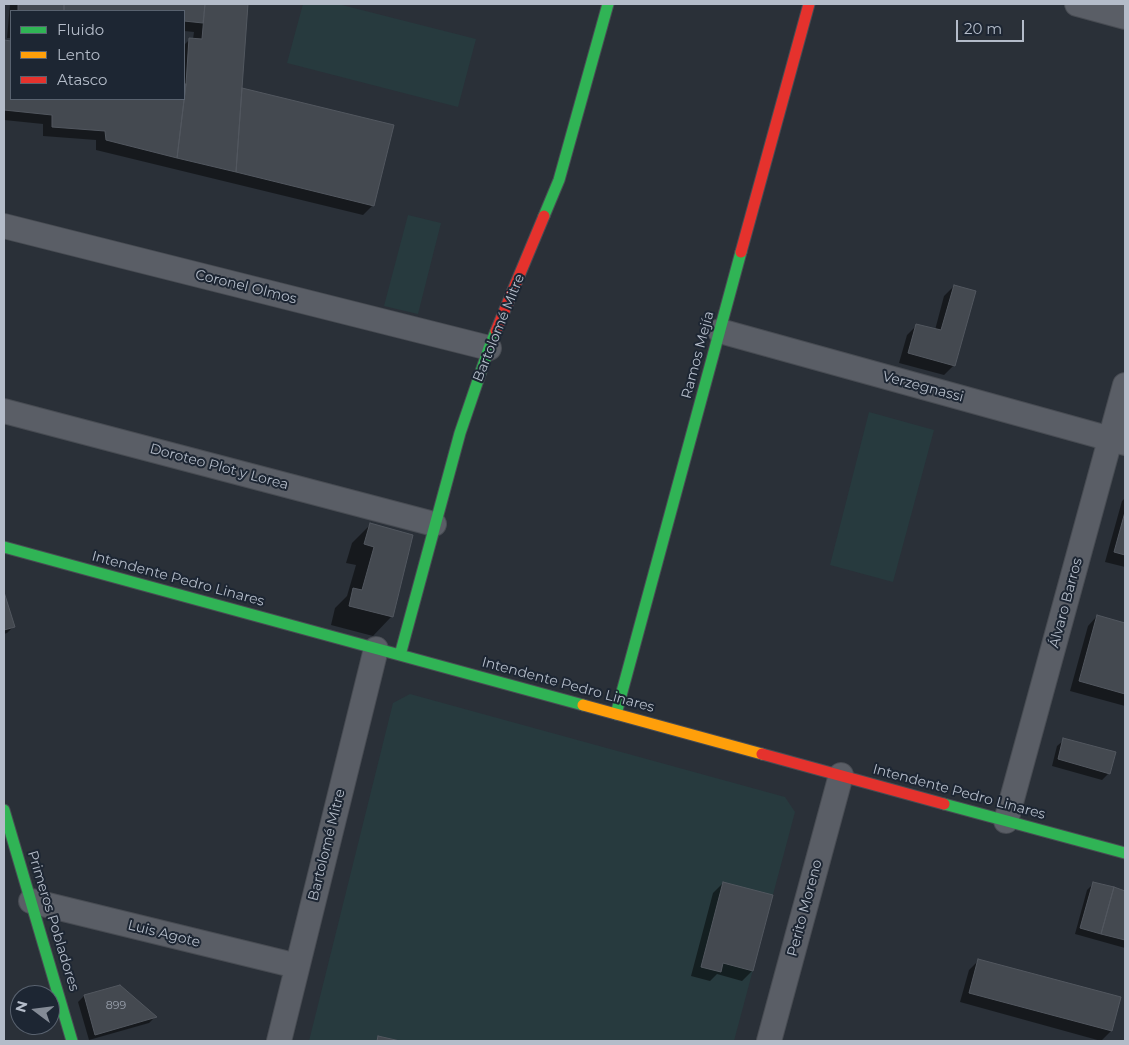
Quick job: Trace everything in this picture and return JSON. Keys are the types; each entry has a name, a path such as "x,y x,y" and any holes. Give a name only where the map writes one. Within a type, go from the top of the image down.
{"street":[{"name":"Bartolomé Mitre","path":"400,655 460,433 489,348 559,180 608,4"},
{"name":"Ramos Mejía","path":"616,714 809,4"},
{"path":"1077,4 1125,17"},
{"name":"Coronel Olmos","path":"4,226 489,348"},
{"name":"Verzegnassi","path":"720,331 1118,441"},
{"name":"Álvaro Barros","path":"1006,821 1118,441 1125,385"},
{"name":"Doroteo Plot y Lorea","path":"4,411 434,524"},
{"name":"Intendente Pedro Linares","path":"4,547 1125,853"},
{"name":"Bartolomé Mitre","path":"279,1041 376,649"},
{"name":"Perito Moreno","path":"769,1041 841,775"},
{"name":"Primeros Pobladores","path":"4,810 72,1041"},
{"name":"Luis Agote","path":"31,901 298,966"}],"green space":[{"path":"303,4 338,4 476,39 458,107 287,63"},
{"path":"408,215 441,223 418,314 384,306"},
{"path":"869,412 934,430 893,582 830,565"},
{"path":"410,694 785,797 795,812 734,1041 309,1041 393,703"}],"building":[{"path":"18,4 64,4 64,10 18,10"},
{"path":"64,4 205,4 203,23 185,21 185,10 64,10"},
{"path":"205,4 248,4 236,172 177,158 185,100 189,38 202,39"},
{"path":"4,40 10,41 10,100 184,100 177,158 106,140 105,131 52,127 52,115 4,110"},
{"path":"242,88 394,125 374,206 236,172"},
{"path":"954,285 976,291 955,366 908,353 916,324 941,330"},
{"path":"1125,512 1125,555 1114,552"},
{"path":"370,523 413,535 393,617 349,606 353,588 362,590 374,547 364,544"},
{"path":"4,592 15,627 4,630"},
{"path":"1097,615 1125,623 1125,694 1079,681"},
{"path":"1063,738 1116,752 1110,774 1058,759"},
{"path":"723,882 773,895 753,971 723,963 721,972 701,967"},
{"path":"1093,882 1114,887 1101,934 1080,928"},
{"path":"1114,887 1125,891 1125,940 1101,934"},
{"path":"978,959 1121,997 1112,1031 969,993"},
{"path":"120,985 157,1017 95,1035 84,995"},
{"path":"378,1036 400,1041 377,1041"}],"traffic: fast":[{"path":"544,216 559,180 608,4"},
{"path":"616,714 741,252"},
{"path":"400,655 460,433 496,331"},
{"path":"4,547 583,705"},
{"path":"944,804 1125,853"},
{"path":"4,810 72,1041"}],"traffic: slow":[{"path":"583,705 762,754"}],"traffic: jam":[{"path":"741,252 809,4"},
{"path":"496,331 544,216"},
{"path":"762,754 944,804"}]}
